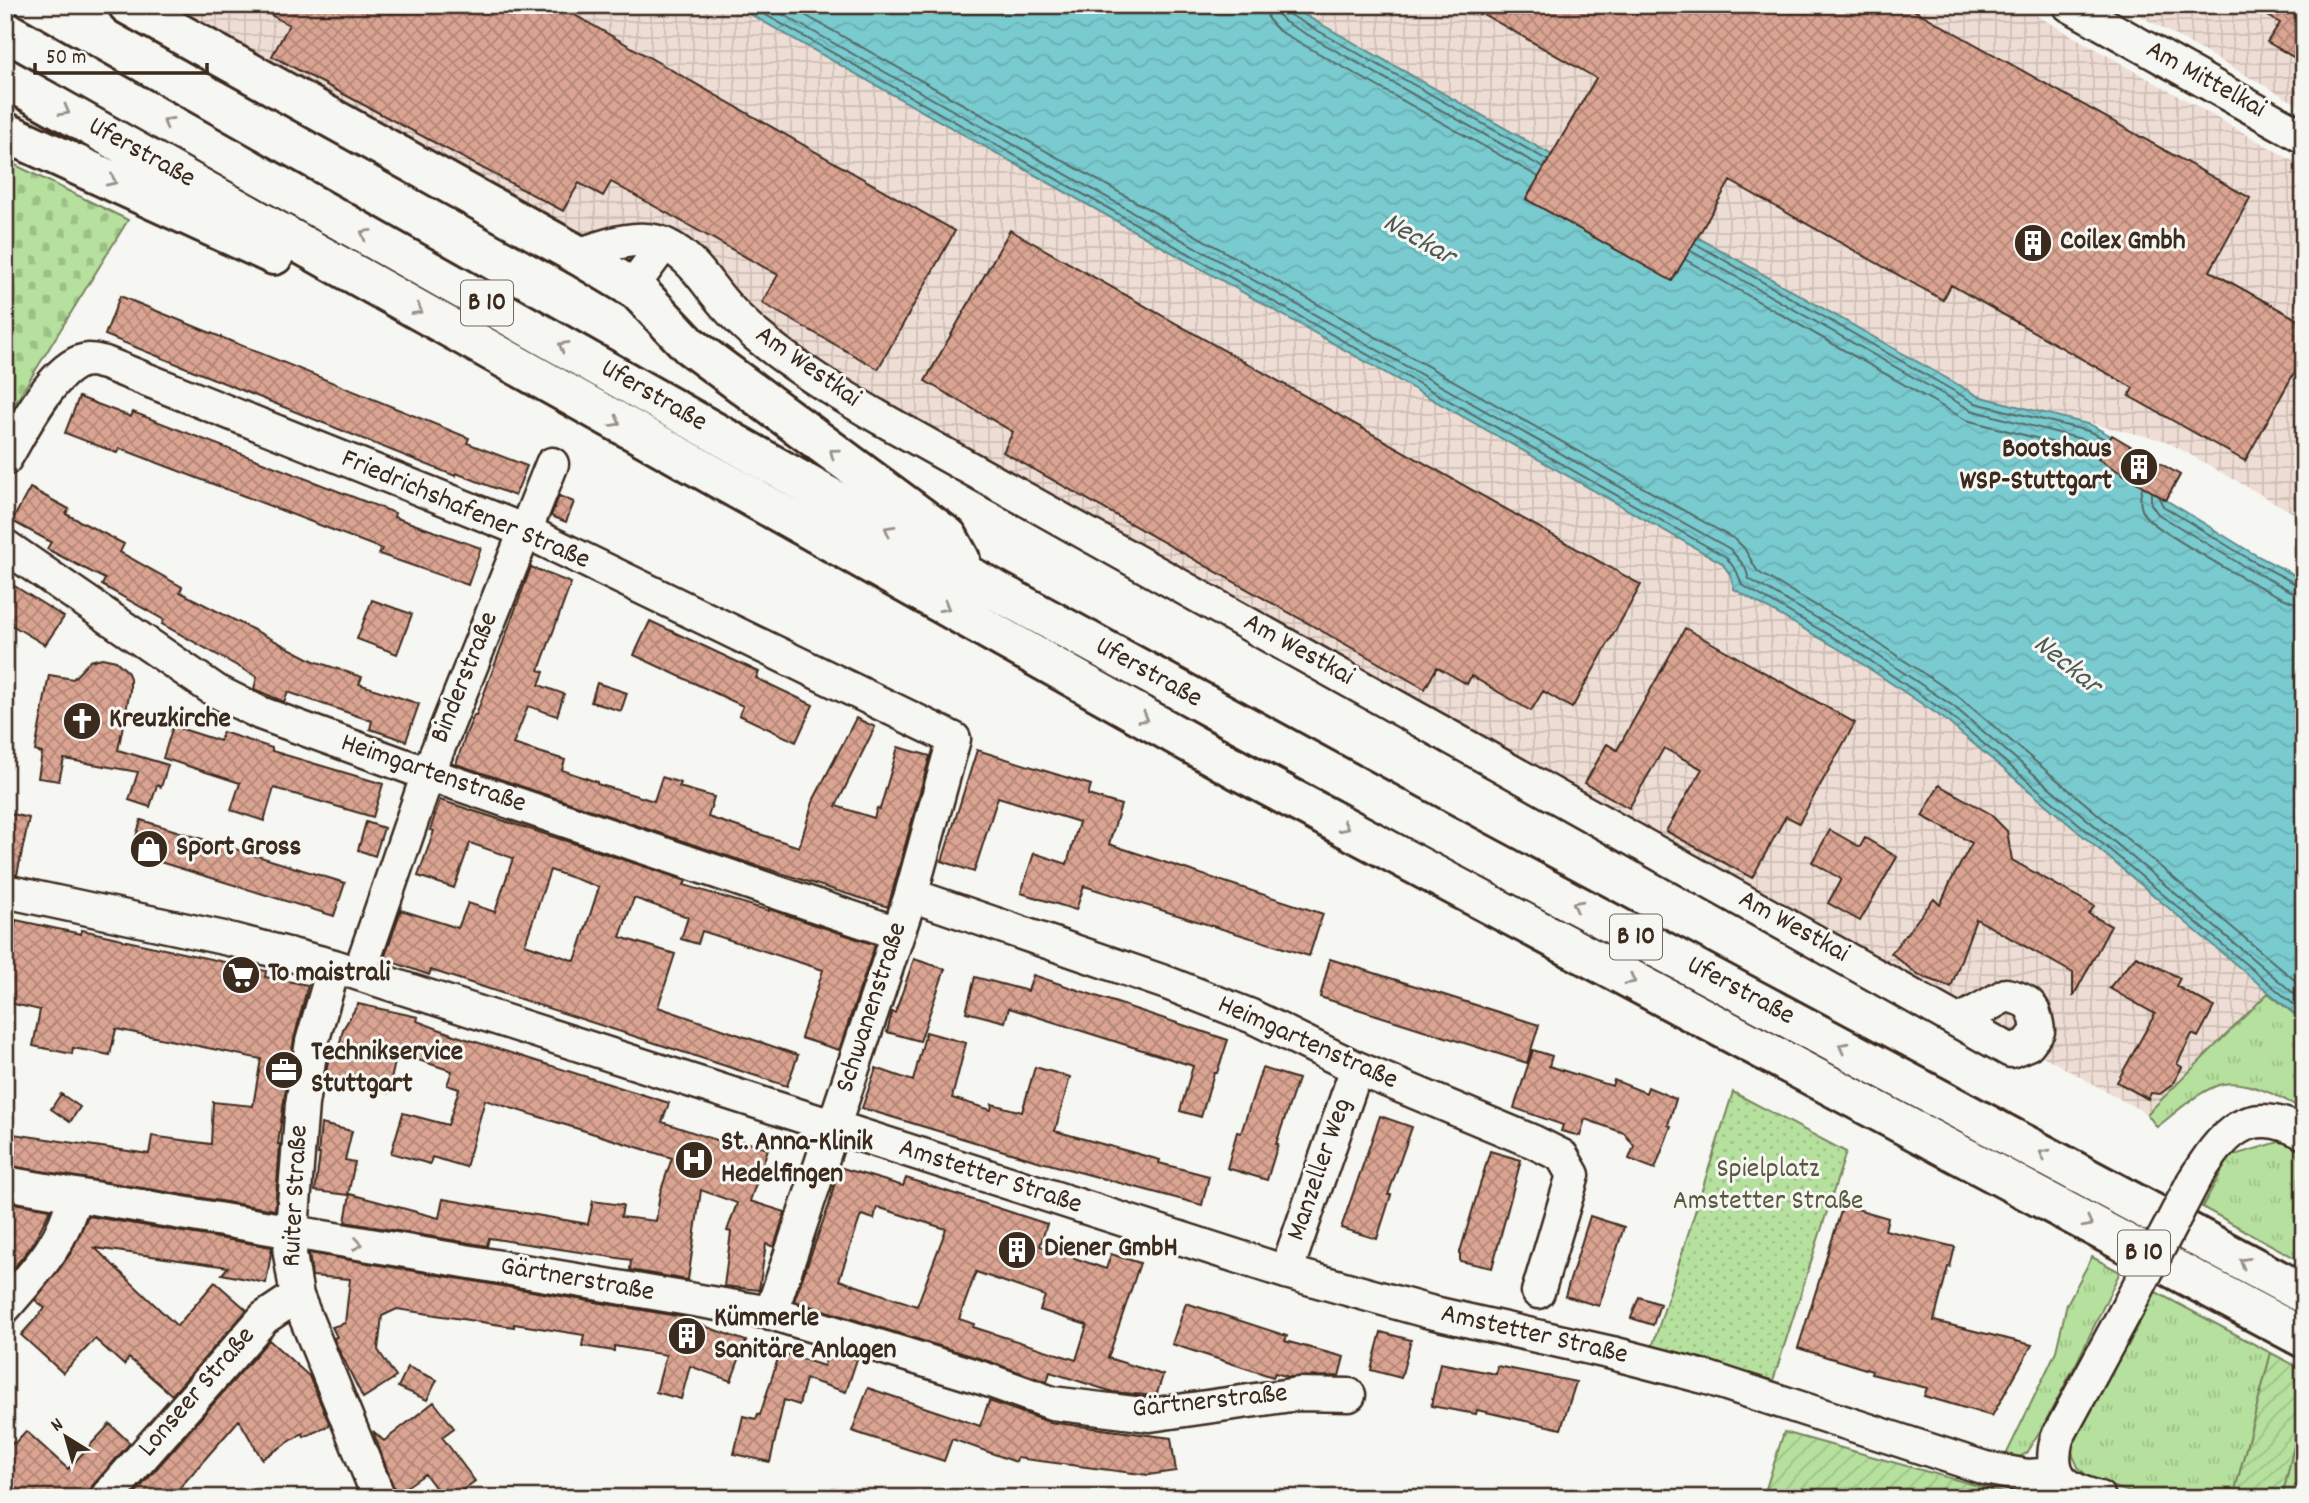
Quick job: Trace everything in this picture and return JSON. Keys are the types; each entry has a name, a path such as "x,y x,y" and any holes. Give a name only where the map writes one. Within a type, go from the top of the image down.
{"main road":[{"path":"128,5 638,291 689,345 948,537 969,576"},
{"name":"Uferstraße","path":"5,31 969,576 1509,869 2304,1294"},
{"name":"Uferstraße","path":"5,78 1240,772 2304,1338"},
{"path":"5,132 301,267 337,265"}],"street":[{"name":"Am Mittelkai","path":"2069,5 2304,137"},
{"path":"578,255 613,243 639,240 664,244 641,275 638,291"},
{"name":"Am Westkai","path":"664,244 688,260 728,309 757,336 834,391 1959,1021"},
{"name":"Friedrichshafener Straße","path":"5,460 50,387 67,368 88,360 105,363 525,531 954,739"},
{"name":"Binderstraße","path":"346,970 552,464"},
{"name":"Heimgartenstraße","path":"5,545 216,691 260,713 428,774 897,933"},
{"name":"Schwanenstraße","path":"771,1314 911,895 954,739"},
{"name":"Amstetter Straße","path":"5,891 233,940 346,970 1286,1272 1430,1312 1612,1353 1708,1378 1985,1468 2027,1476 2057,1474"},
{"name":"Heimgartenstraße","path":"911,895 1167,983 1251,1016 1357,1068 1562,1156 1573,1175 1538,1292"},
{"name":"Ruiter Straße","path":"346,970 313,1042 302,1104 290,1254 297,1296 379,1498"},
{"name":"Manzeller Weg","path":"1286,1272 1357,1068"},
{"path":"2099,1498 2075,1491 2057,1474 2052,1458 2057,1438 2193,1182 2212,1152 2232,1130 2246,1123 2282,1123 2304,1133"},
{"name":"Gärtnerstraße","path":"5,1183 771,1314 985,1379 1052,1403 1150,1415 1298,1394 1349,1395"},
{"path":"5,1307 52,1251 68,1223 75,1195"},
{"name":"Lonseer Straße","path":"106,1498 264,1318 297,1296"}],"shaded area":[{"path":"166,5 734,5 1722,563 1731,576 1943,718 2268,993 2147,1114 863,398 785,341 747,304 710,259 679,240 570,233"},
{"name":"Coilex Gmbh","path":"1287,5 2018,5 2304,167 2304,519 2166,441 1978,397"},
{"path":"2121,5 2304,5 2304,108"}],"green space":[{"path":"5,160 128,220 5,420"},
{"path":"2268,993 2304,1022 2304,1110 2249,1086 2226,1084 2200,1094 2157,1127 2147,1114"},
{"name":"Spielplatz Amstetter Straße","path":"1733,1092 1846,1152 1771,1387 1651,1351"},
{"path":"2286,1140 2304,1154 2304,1263 2202,1207 2230,1156"},
{"path":"2092,1257 2120,1272 2042,1428 2026,1453 2010,1463 2003,1461 2056,1351 2067,1304"},
{"path":"2154,1291 2271,1353 2233,1498 2150,1498 2097,1482 2078,1467 2073,1456 2071,1443 2120,1341 2128,1346"},
{"path":"2271,1353 2304,1370 2304,1402 2282,1498 2233,1498"},
{"path":"2304,1402 2304,1498 2282,1498"},
{"path":"1784,1432 2004,1493 2020,1498 1763,1498"}],"water":[{"name":"Neckar","path":"734,5 1287,5 1978,396 2091,425 2180,475 2166,500 2252,553 2304,580 2304,1022 1943,718 1846,653 1734,589 1731,576 1722,563"}],"building":[{"path":"253,5 557,5 955,231 878,369 762,303 778,275 611,182 603,196 579,183 563,211 272,56 289,25"},
{"name":"Coilex Gmbh","path":"1467,5 1905,5 2250,198 2210,271 2304,323 2304,355 2245,461 2129,396 2133,388 1951,285 1943,300 1730,181 1672,281 1526,199 1596,78"},
{"path":"2249,5 2304,5 2304,63 2267,42 2280,23"},
{"path":"1010,230 1641,585 1572,708 1543,691 1531,711 1471,676 1467,684 1437,667 1425,689 1003,452 1013,432 925,381"},
{"path":"120,296 469,438 467,443 527,466 515,496 456,473 455,476 105,335"},
{"path":"79,397 131,417 133,412 395,513 394,517 481,548 468,585 379,554 382,549 119,448 117,453 65,433"},
{"name":"Bootshaus WSP-Stuttgart","path":"2112,435 2180,475 2166,500 2098,459"},
{"path":"30,488 69,509 66,514 124,544 120,552 182,587 180,592 314,661 362,677 359,684 419,704 406,741 370,729 372,721 288,692 284,702 254,689 257,677 162,624 164,620 102,585 105,579 47,549 51,542 12,521"},
{"path":"559,496 574,502 566,522 551,516"},
{"path":"531,567 571,583 539,670 544,672 539,685 564,694 557,716 528,706 513,744 565,760 562,770 654,801 662,777 681,783 679,787 714,797 708,817 799,847 814,799 856,718 875,727 836,806 874,818 877,808 880,809 898,747 930,756 888,907 724,855 456,764"},
{"path":"5,580 64,617 45,645 5,621"},
{"path":"372,600 412,614 397,654 357,639"},
{"path":"650,621 759,672 756,678 813,705 796,742 739,715 743,706 634,655"},
{"path":"1685,628 1855,723 1799,823 1786,816 1752,878 1666,831 1702,769 1664,748 1629,808 1585,783 1607,744 1617,750"},
{"name":"Kreuzkirche","path":"102,658 116,661 127,671 130,678 130,691 118,750 168,765 161,787 157,785 150,807 129,800 138,772 64,759 59,781 38,778 42,753 35,751 49,675 73,679 90,661"},
{"path":"597,683 627,693 621,711 591,702"},
{"path":"173,726 220,741 223,732 272,748 272,751 383,784 373,817 274,788 264,821 231,810 240,783 163,758"},
{"path":"977,750 1091,785 1088,795 1121,805 1109,844 1323,914 1309,956 1084,886 1076,910 1021,893 1034,853 1067,864 1079,822 998,797 974,872 942,861"},
{"path":"1939,785 1989,813 2007,831 2012,860 2094,906 2089,914 2111,926 2073,997 2073,973 1976,919 1951,987 1918,975 1891,953 1934,899 1940,905 1972,843 1922,816"},
{"path":"440,800 652,869 686,881 684,885 769,909 875,945 839,1050 801,1038 823,970 702,931 698,944 681,939 688,917 634,898 620,937 675,954 658,1007 798,1055 787,1086 431,970 429,975 384,959 401,910 458,928 468,903 495,912 513,858 470,843 454,888 418,876 434,831 430,830","holes":["550,870 599,887 575,961 525,944"]},
{"path":"5,812 29,818 17,875 5,873"},
{"path":"141,820 345,883 334,916 131,853"},
{"path":"366,822 384,828 375,856 358,850"},
{"path":"1830,830 1860,847 1865,838 1897,857 1860,921 1828,903 1841,879 1812,862"},
{"path":"16,920 81,934 82,930 266,971 265,977 308,985 294,1039 284,1101 278,1144 275,1210 5,1165 5,1137 13,1138 14,1134 149,1154 152,1136 211,1144 213,1102 253,1106 261,1059 116,1029 110,1055 73,1048 72,1054 33,1046 40,1010 5,1002 5,968"},
{"path":"2136,956 2180,978 2176,986 2214,1007 2198,1037 2192,1034 2177,1064 2182,1067 2172,1085 2160,1094 2151,1093 2148,1099 2117,1082 2155,1014 2109,988"},
{"path":"914,959 945,969 920,1041 887,1032 892,1012 895,1013"},
{"path":"1330,959 1539,1025 1527,1063 1320,997"},
{"path":"1033,975 1228,1040 1217,1073 1214,1073 1201,1117 1180,1111 1193,1066 1009,1008 1005,1022 966,1012 975,977 1028,991"},
{"path":"358,1004 418,1017 417,1021 454,1035 669,1103 662,1122 737,1147 739,1140 768,1149 750,1201 785,1212 774,1247 766,1244 759,1290 724,1286 731,1232 727,1231 737,1203 701,1190 688,1280 630,1270 631,1260 489,1238 487,1246 345,1222 350,1194 439,1218 443,1199 588,1224 593,1201 623,1205 621,1217 656,1221 660,1193 672,1158 485,1100 466,1167 432,1157 430,1164 391,1153 403,1113 448,1125 459,1089 447,1085 452,1071 397,1053 388,1093 325,1078 330,1050 338,1052 343,1029"},
{"path":"926,1032 966,1043 952,1098 991,1110 992,1104 1022,1112 1035,1067 1070,1077 1055,1131 1209,1176 1202,1205 1034,1160 862,1108 876,1068 913,1081"},
{"path":"1533,1050 1552,1056 1549,1066 1612,1086 1614,1080 1646,1093 1648,1087 1676,1099 1668,1125 1671,1126 1655,1169 1629,1159 1634,1146 1624,1133 1585,1119 1580,1136 1561,1131 1563,1125 1514,1108"},
{"path":"1262,1068 1298,1079 1267,1180 1227,1168 1237,1132 1241,1133"},
{"path":"61,1094 80,1107 70,1122 51,1109"},
{"path":"1380,1116 1412,1127 1388,1195 1391,1195 1377,1239 1341,1228"},
{"path":"321,1124 352,1131 345,1160 355,1162 348,1195 315,1191"},
{"path":"1490,1151 1521,1160 1492,1268 1460,1261 1460,1252"},
{"path":"839,1167 903,1186 906,1178 1047,1224 1040,1246 1106,1269 1111,1254 1140,1263 1108,1358 1163,1375 1156,1396 1113,1392 1050,1372 1047,1382 794,1301 829,1205","holes":["877,1207 946,1229 917,1306 839,1280 861,1215 874,1219","976,1272 1045,1296 1040,1310 1087,1325 1076,1360 973,1327 974,1324 959,1319"]},
{"path":"5,1202 51,1209 32,1245 9,1274 5,1271"},
{"path":"1843,1205 1888,1218 1885,1230 1955,1247 1934,1321 2032,1345 1992,1416 1924,1396 1927,1388 1871,1374 1872,1371 1798,1348"},
{"path":"88,1216 272,1247 266,1283 222,1274 228,1267 95,1248 177,1326 215,1282 247,1310 172,1395 129,1358 124,1365 95,1339 63,1373 21,1335 45,1308 35,1300 71,1253"},
{"path":"1590,1216 1624,1227 1599,1306 1565,1296"},
{"path":"309,1253 683,1317 681,1330 693,1333 696,1323 746,1341 731,1381 690,1366 681,1399 656,1392 666,1355 614,1346 614,1351 582,1346 584,1335 397,1309 382,1316 378,1350 396,1377 363,1398 335,1342 334,1338 337,1337 332,1327 345,1323 350,1279 312,1276"},
{"path":"1639,1297 1660,1304 1653,1325 1631,1318"},
{"path":"1186,1303 1287,1336 1285,1341 1344,1357 1339,1376 1289,1377 1275,1373 1273,1377 1172,1344"},
{"path":"1381,1332 1411,1340 1401,1378 1371,1370"},
{"path":"269,1340 309,1376 330,1425 304,1437 303,1433 262,1459 239,1420 171,1498 131,1498"},
{"path":"829,1350 857,1359 846,1392 806,1379 799,1405 784,1400 770,1462 734,1454 743,1416 756,1419 758,1414 760,1415 780,1352 824,1366"},
{"path":"1440,1363 1496,1374 1497,1366 1576,1382 1561,1429 1477,1410 1476,1414 1431,1406"},
{"path":"408,1367 437,1380 427,1400 398,1387"},
{"path":"868,1388 980,1426 989,1401 1049,1422 1171,1438 1176,1471 1148,1475 1017,1458 1016,1462 952,1439 944,1461 852,1431"},
{"path":"434,1402 454,1428 442,1437 475,1481 452,1498 443,1498 425,1474 396,1494 373,1431 384,1441"},
{"path":"110,1424 130,1443 92,1486 88,1498 15,1498 5,1489 5,1437 14,1444 26,1431 68,1469"}],"place":[{"name":"Coilex Gmbh","path":"2033,243"},
{"name":"Bootshaus WSP-Stuttgart","path":"2139,467"},
{"name":"Kreuzkirche","path":"82,721"},
{"name":"Sport Gross","path":"149,849"},
{"name":"To maistrali","path":"241,975"},
{"name":"Technikservice Stuttgart","path":"284,1070"},
{"name":"St. Anna-Klinik Hedelfingen","path":"694,1160"},
{"name":"Diener GmbH","path":"1017,1250"},
{"name":"Kümmerle Sanitäre Anlagen","path":"687,1336"}]}
